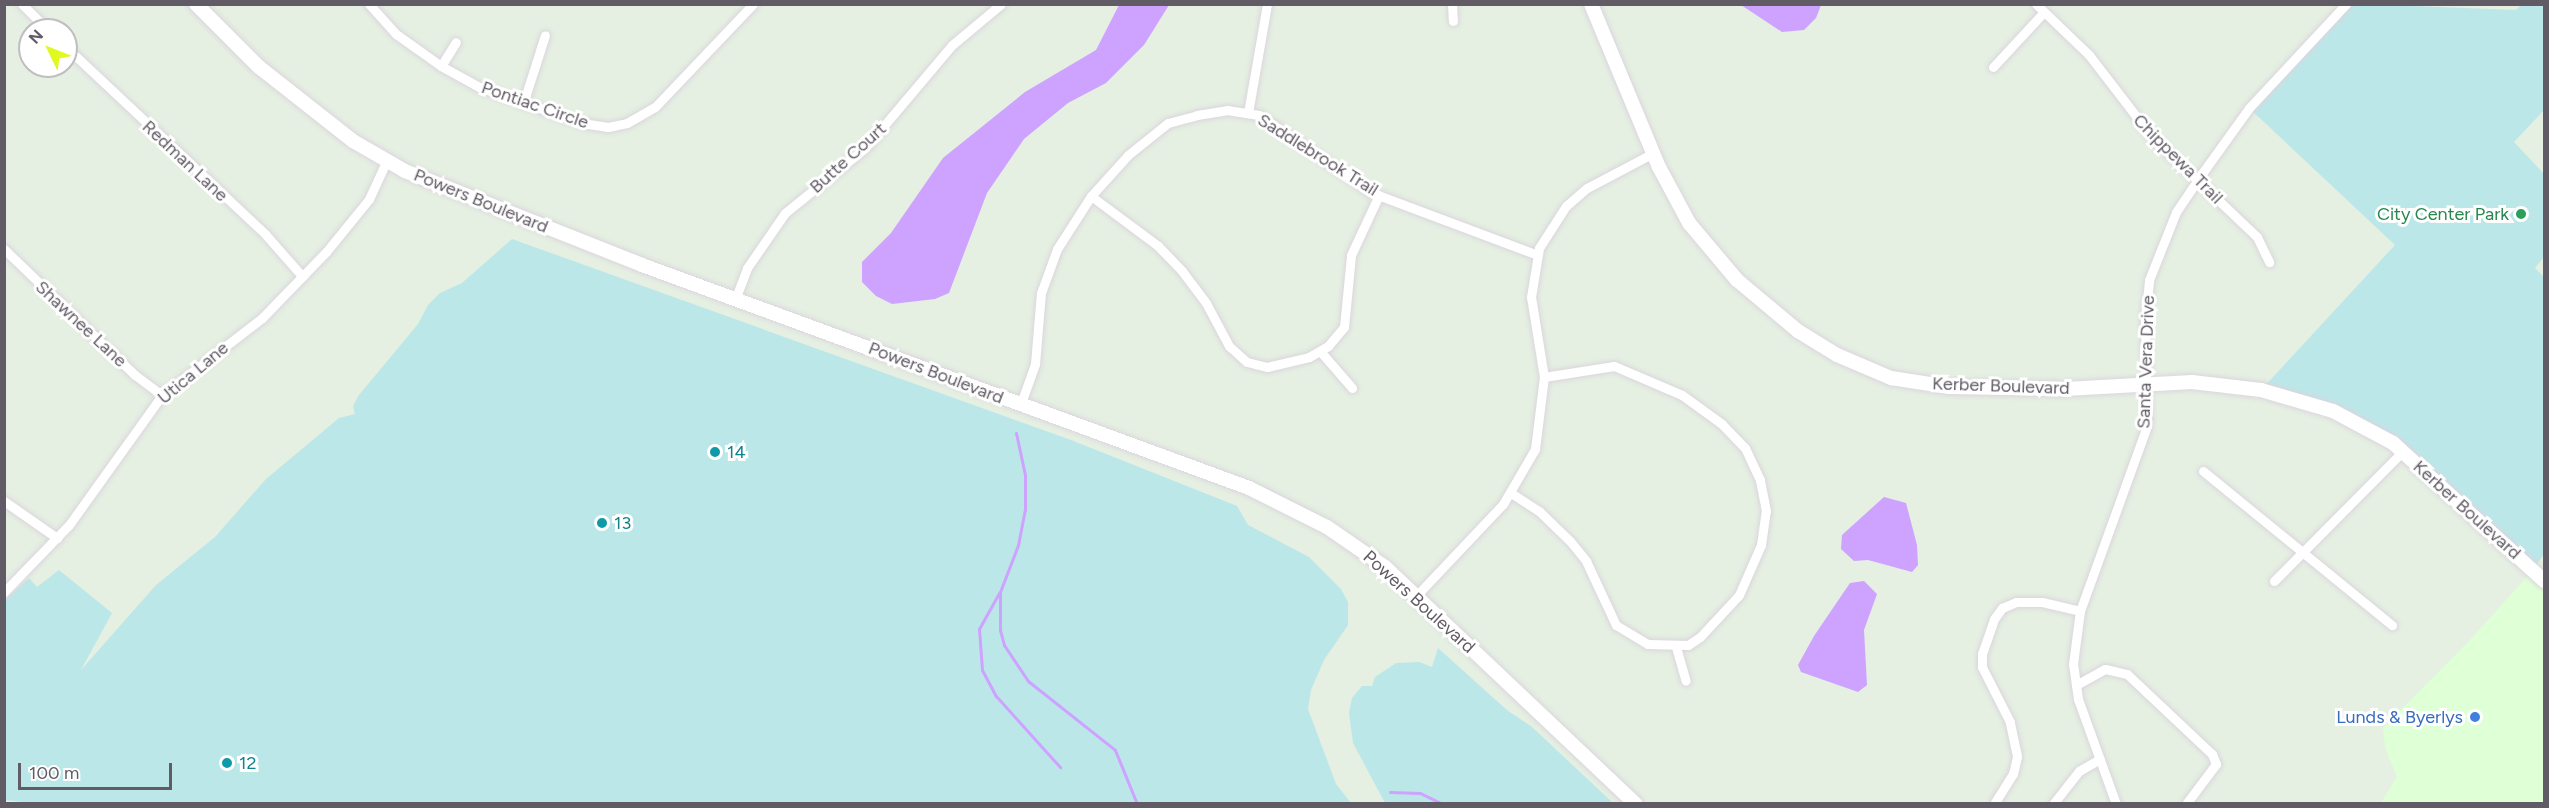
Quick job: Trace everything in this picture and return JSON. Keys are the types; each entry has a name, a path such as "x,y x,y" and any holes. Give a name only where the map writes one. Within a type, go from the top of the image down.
{"main road":[{"name":"Powers Boulevard","path":"196,4 260,67 353,141 387,160 642,266 736,297 1020,406 1269,497 1351,542 1416,596 1636,804"},
{"name":"Kerber Boulevard","path":"1592,4 1653,153 1689,223 1737,280 1798,331 1837,356 1891,378 1949,387 2065,389 2192,382 2261,390 2332,411 2403,451 2544,581"}],"street":[{"path":"22,4 36,18"},
{"name":"Pontiac Circle","path":"369,4 396,34 441,66 523,104 582,123 608,127 627,123 655,107 714,50 753,4"},
{"name":"Butte Court","path":"736,297 747,268 785,213 865,148 952,45 1001,4"},
{"path":"1248,113 1267,4"},
{"path":"1452,4 1453,21"},
{"name":"Chippewa Trail","path":"2036,4 2089,55 2153,138 2257,237 2269,262"},
{"name":"Santa Vera Drive","path":"2116,804 2076,685 2073,664 2080,611 2147,426 2145,319 2149,280 2176,212 2198,179 2249,108 2346,4"},
{"path":"1993,67 2044,12"},
{"path":"523,104 545,35"},
{"path":"441,66 456,42"},
{"name":"Redman Lane","path":"78,58 266,235 302,276"},
{"name":"Saddlebrook Trail","path":"1020,406 1035,364 1041,293 1057,249 1091,196 1128,155 1168,123 1227,110 1259,115 1296,137 1344,176 1379,195 1538,255"},
{"path":"1416,596 1511,493 1535,449 1544,377 1531,297 1538,255 1566,206 1607,174 1653,153"},
{"name":"Utica Lane","path":"4,592 57,538 162,395 262,318 302,276 369,199 387,160"},
{"path":"1091,196 1158,246 1182,271 1206,303 1229,346 1247,362 1267,367 1285,365 1320,351 1344,327 1351,255 1379,195"},
{"name":"Shawnee Lane","path":"4,249 135,375 162,395"},
{"path":"1320,351 1352,388"},
{"path":"1511,493 1539,511 1570,541 1586,561 1616,625 1648,644 1677,647 1688,645 1716,622 1739,594 1761,545 1766,511 1760,480 1745,448 1722,424 1690,401 1641,375 1614,366 1544,377"},
{"path":"2274,581 2403,451"},
{"path":"2203,471 2392,625"},
{"path":"4,501 57,538"},
{"path":"1994,804 2013,774 2018,756 2010,722 1982,667 1982,654 1994,619 2002,608 2016,602 2042,602 2080,611"},
{"path":"1677,647 1686,681"},
{"path":"2076,685 2105,669 2127,674 2212,754 2216,764 2186,804"},
{"path":"2053,804 2079,771 2100,759"}],"shaded area":[{"name":"City Center Park","path":"2361,4 2516,10 2521,5 2544,5 2544,110 2514,142 2544,174 2544,257 2535,268 2544,277 2544,554 2533,570 2403,451 2333,411 2261,390 2395,245 2249,108 2344,7"},
{"path":"1119,5 1169,5 1144,45 1106,83 1068,103 1024,139 987,193 949,293 935,299 892,304 876,296 862,282 862,262 891,233 943,158 1025,92 1096,50"},
{"path":"1741,5 1821,5 1816,18 1804,30 1782,32"},
{"path":"512,239 1071,440 1237,506 1248,525 1309,557 1341,589 1348,602 1348,625 1324,660 1311,690 1308,709 1336,784 1351,803 40,804 5,800 5,600 29,578 37,587 59,570 112,613 81,670 156,585 215,537 266,479 339,418 355,414 353,406 359,395 418,324 428,305 440,293 462,283"},
{"path":"1884,497 1906,503 1917,545 1918,565 1912,572 1868,560 1854,561 1841,549 1842,535"},
{"path":"2533,570 2544,581 2544,803 2380,804 2397,777 2385,748 2383,728 2469,641"},
{"path":"1864,581 1877,594 1864,630 1867,685 1858,692 1801,672 1798,665 1814,636 1850,583"},
{"path":"1438,648 1508,711 1531,726 1613,803 1385,803 1353,743 1349,713 1352,698 1362,686 1372,686 1375,677 1396,663 1419,662 1432,667"}],"waterway":[{"path":"1016,433 1025,475 1025,509 1018,545 1000,592 1000,630 1004,645 1028,681 1115,750 1137,804"},
{"path":"999,593 979,629 982,670 996,696 1060,767"},
{"path":"1390,792 1420,793 1443,804"}],"place":[{"name":"City Center Park","path":"2521,214"},
{"name":"14","path":"715,452"},
{"name":"13","path":"602,523"},
{"name":"Lunds & Byerlys","path":"2475,717"},
{"name":"12","path":"227,763"}]}
